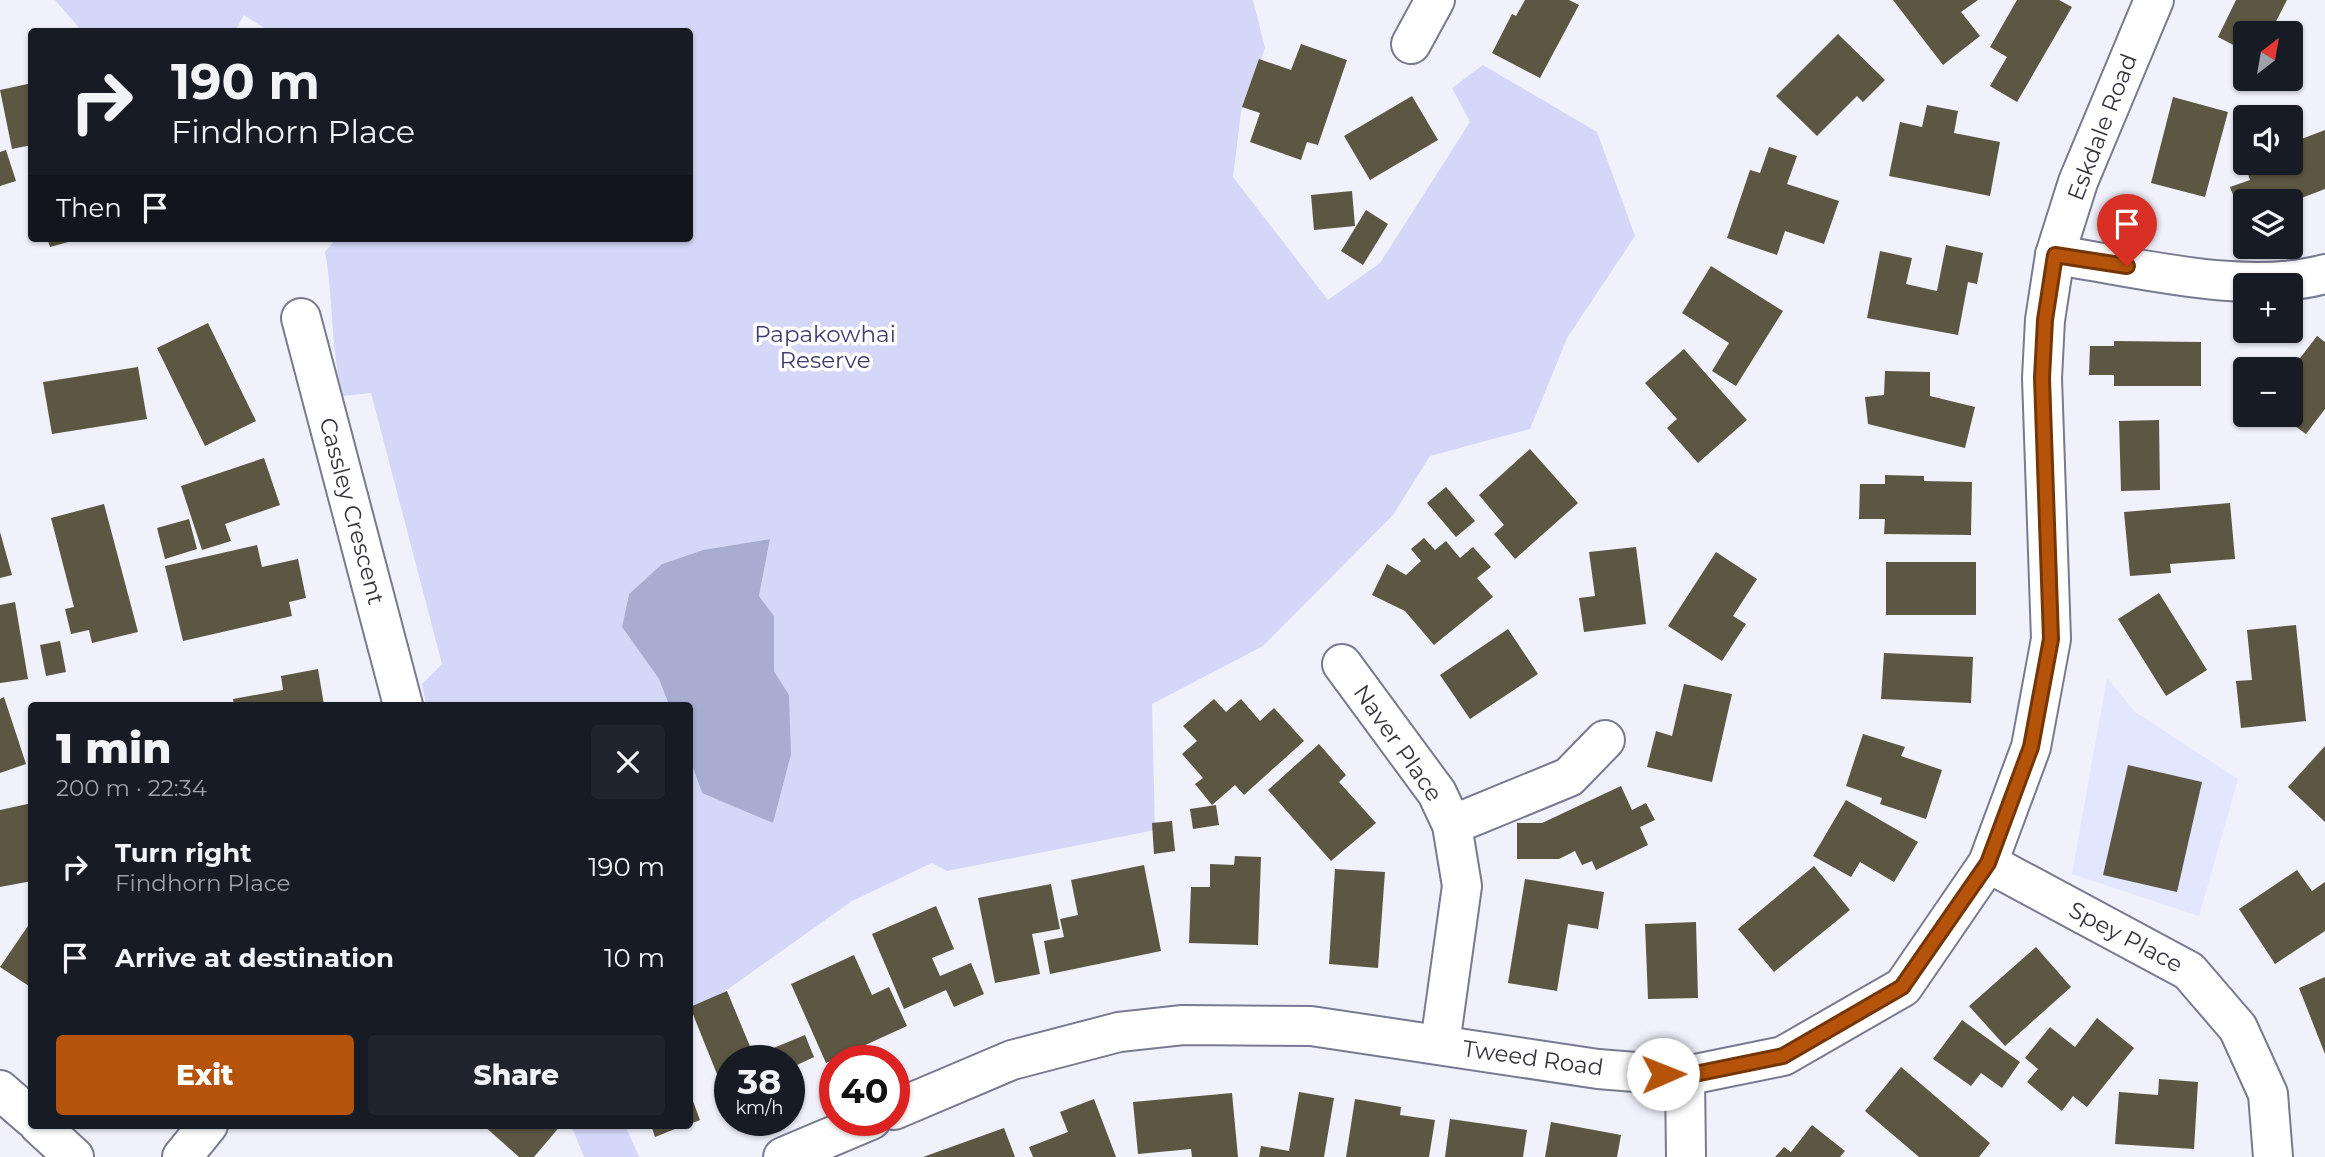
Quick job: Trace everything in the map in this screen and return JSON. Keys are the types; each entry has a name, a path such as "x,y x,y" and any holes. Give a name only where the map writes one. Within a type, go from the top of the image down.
{"street":[{"path":"1411,44 1435,0"},
{"name":"Eskdale Road","path":"2055,255 2083,169 2154,0"},
{"path":"2055,255 2224,280 2303,280 2325,274"},
{"name":"Tweed Road","path":"910,1103 1012,1060 1119,1032 1248,1023 1311,1026 1598,1069 1685,1076 1783,1056 1902,987 1988,863 2031,747 2051,639 2042,378 2045,320 2055,255"},
{"name":"Cassley Crescent","path":"301,318 402,702"},
{"name":"Naver Place","path":"1342,664 1437,793 1452,825 1462,886 1440,1044"},
{"name":"Naver Place","path":"1452,825 1569,777 1605,740"},
{"name":"Spey Place","path":"1988,863 2189,971 2238,1028 2268,1094 2273,1157"},
{"path":"1685,1076 1686,1157"},
{"path":"0,1090 28,1114"},
{"path":"44,1129 75,1157"},
{"path":"182,1157 205,1129"},
{"path":"783,1157 833,1136"}],"shaded area":[{"path":"770,539 759,596 774,616 774,671 789,695 791,754 773,823 702,793 693,768 693,702 668,702 659,679 622,627 629,594 662,564 703,550"},
{"path":"2107,678 2135,712 2238,779 2199,916 2072,874"}],"green space":[{"name":"Papakowhai Reserve","path":"55,0 1253,0 1265,48 1241,112 1233,177 1328,300 1380,263 1470,122 1452,88 1483,65 1597,132 1635,236 1567,338 1530,429 1430,456 1393,515 1263,646 1152,704 1155,830 947,871 932,863 852,901 693,1014 693,768 702,793 789,695 774,671 774,616 759,596 770,539 703,550 662,564 629,594 622,627 659,679 668,702 425,702 422,684 442,664 371,393 343,396 336,360 325,252 334,242 693,242 693,28 264,28 244,15 237,28 79,28"},
{"path":"573,1129 627,1129 639,1157 584,1157"}],"building":[{"path":"1525,0 1569,0 1579,5 1540,78 1492,53 1512,14 1516,16"},
{"path":"1893,0 1978,0 1961,12 1980,36 1943,65"},
{"path":"2017,0 2059,0 2072,7 2017,102 1990,86 2007,57 1990,47"},
{"path":"2236,0 2287,0 2276,21 2233,21 2233,45 2218,37"},
{"path":"1838,34 1885,80 1863,102 1857,96 1817,136 1776,96"},
{"path":"1301,44 1347,60 1318,145 1307,142 1301,160 1250,142 1260,113 1242,107 1259,59 1291,70"},
{"path":"28,84 28,146 12,149 0,90"},
{"path":"1412,96 1438,140 1370,180 1344,136"},
{"path":"2173,97 2228,112 2205,197 2151,183"},
{"path":"1927,105 1958,111 1954,133 2000,142 1990,196 1889,176 1900,122 1922,127"},
{"path":"2325,130 2325,189 2303,197 2303,189 2233,189 2233,195 2230,187 2250,180 2248,175 2303,175 2303,138"},
{"path":"1769,147 1797,156 1787,184 1839,201 1824,244 1785,231 1777,255 1727,238 1750,170 1760,173"},
{"path":"6,150 16,181 0,186 0,152"},
{"path":"1352,191 1355,226 1314,230 1311,195"},
{"path":"1366,210 1388,224 1363,265 1341,251"},
{"path":"48,242 68,242 50,247"},
{"path":"1946,245 1983,253 1977,284 1968,282 1958,335 1867,318 1880,251 1912,258 1906,284 1937,291"},
{"path":"1711,266 1783,311 1736,386 1712,371 1729,343 1682,313"},
{"path":"208,323 256,421 205,446 157,348"},
{"path":"2317,336 2325,342 2325,409 2306,434 2296,427 2303,427 2301,357"},
{"path":"2114,341 2201,342 2201,386 2114,386 2114,375 2089,375 2090,346 2114,346"},
{"path":"1684,349 1747,420 1698,463 1667,428 1677,419 1645,383"},
{"path":"138,367 147,419 52,434 43,382"},
{"path":"1885,371 1930,372 1930,396 1975,407 1965,448 1868,424 1865,397 1884,395"},
{"path":"2159,420 2160,490 2121,491 2119,421"},
{"path":"1530,449 1578,503 1515,559 1494,534 1504,525 1479,495"},
{"path":"264,458 280,505 225,524 231,541 202,550 181,486"},
{"path":"1885,475 1924,476 1924,481 1972,482 1971,535 1884,534 1885,519 1859,519 1860,484 1885,484"},
{"path":"1446,487 1475,521 1456,537 1427,503"},
{"path":"2230,503 2235,559 2170,564 2171,573 2130,576 2124,512"},
{"path":"104,504 138,632 92,643 89,630 71,634 65,609 74,607 51,518"},
{"path":"189,519 197,549 165,559 157,528"},
{"path":"0,532 12,575 0,578"},
{"path":"1424,538 1435,550 1446,541 1460,558 1473,547 1491,567 1477,578 1493,597 1434,645 1405,611 1372,595 1387,564 1406,575 1421,561 1411,549"},
{"path":"257,545 262,567 298,559 306,598 289,602 292,616 183,641 165,566"},
{"path":"1636,547 1646,624 1584,632 1579,598 1595,596 1589,552"},
{"path":"1716,552 1757,579 1733,616 1746,624 1722,661 1668,626"},
{"path":"1886,562 1976,562 1976,615 1886,615"},
{"path":"2159,593 2207,670 2166,696 2118,619"},
{"path":"15,602 28,679 0,683 0,605"},
{"path":"2296,625 2306,721 2241,728 2236,681 2252,680 2247,630"},
{"path":"1508,629 1538,674 1470,719 1440,675"},
{"path":"60,641 66,672 46,676 40,645"},
{"path":"1884,653 1973,657 1971,703 1881,699"},
{"path":"318,669 324,702 234,702 233,699 283,690 281,676"},
{"path":"1684,684 1732,694 1712,782 1647,767 1656,731 1672,736"},
{"path":"4,697 26,764 0,773 0,699"},
{"path":"1214,699 1226,712 1241,699 1260,721 1274,708 1304,741 1244,795 1235,785 1212,805 1195,784 1203,778 1182,754 1197,741 1183,726"},
{"path":"1863,734 1905,747 1901,756 1942,770 1926,819 1880,804 1882,798 1846,786"},
{"path":"1319,744 1346,775 1339,782 1376,823 1331,861 1268,790"},
{"path":"2325,746 2325,822 2288,787"},
{"path":"2128,765 2202,782 2177,892 2103,875"},
{"path":"1621,786 1632,810 1646,803 1655,820 1640,827 1648,845 1596,870 1592,861 1582,865 1575,851 1559,859 1517,859 1517,823 1542,823"},
{"path":"1846,800 1918,842 1894,882 1860,862 1851,877 1813,856"},
{"path":"28,804 28,882 0,887 0,810"},
{"path":"1216,805 1219,825 1193,829 1190,809"},
{"path":"1172,821 1175,851 1154,854 1152,823"},
{"path":"1235,856 1261,857 1258,945 1189,943 1191,887 1210,887 1210,864 1234,865"},
{"path":"1144,865 1161,951 1050,974 1044,941 1064,937 1060,919 1078,915 1071,880"},
{"path":"1814,866 1850,910 1774,972 1738,929"},
{"path":"1335,869 1385,872 1378,968 1329,964"},
{"path":"2297,870 2312,891 2325,882 2325,931 2275,964 2239,909"},
{"path":"1525,879 1604,892 1598,929 1568,924 1557,991 1508,983"},
{"path":"1051,884 1060,929 1032,934 1040,974 995,983 978,898"},
{"path":"936,906 954,949 932,958 940,976 971,963 984,994 954,1007 946,990 904,1009 872,934"},
{"path":"1696,922 1698,998 1648,999 1645,924"},
{"path":"28,926 28,985 0,967"},
{"path":"2036,947 2071,987 2005,1046 1969,1006"},
{"path":"854,955 872,995 889,987 907,1026 865,1045 819,1045 819,1047 791,984"},
{"path":"2325,977 2325,1054 2299,988"},
{"path":"727,991 749,1045 714,1045 714,1067 693,1014 693,1006"},
{"path":"2097,1018 2134,1048 2087,1107 2073,1096 2062,1111 2027,1082 2038,1069 2025,1058 2050,1027 2075,1047"},
{"path":"1962,1020 2020,1062 2002,1088 1981,1073 1971,1086 1933,1059"},
{"path":"805,1035 814,1057 805,1061 805,1045 781,1045"},
{"path":"1901,1067 1990,1143 1979,1157 1919,1157 1865,1111"},
{"path":"2159,1079 2198,1082 2194,1149 2115,1144 2119,1092 2158,1095"},
{"path":"1299,1092 1334,1098 1324,1157 1259,1157 1261,1146 1289,1151"},
{"path":"1232,1093 1238,1157 1192,1157 1191,1149 1138,1154 1133,1102"},
{"path":"1094,1099 1116,1157 1033,1157 1029,1147 1068,1132 1060,1112"},
{"path":"1355,1099 1401,1107 1400,1115 1435,1120 1429,1157 1346,1157"},
{"path":"693,1101 700,1120 693,1123"},
{"path":"1450,1119 1527,1130 1523,1157 1445,1157"},
{"path":"1551,1122 1621,1135 1617,1157 1545,1157"},
{"path":"1812,1125 1845,1151 1840,1157 1775,1157 1784,1147 1791,1152"},
{"path":"1004,1128 1015,1157 923,1157"},
{"path":"488,1129 558,1129 534,1157 519,1157"},
{"path":"652,1129 675,1129 655,1137"}],"route":[{"path":"1663,1074 1685,1076 1783,1056 1902,987 1988,863 2031,747 2051,639 2042,378 2045,320 2055,255 2127,266"}]}
